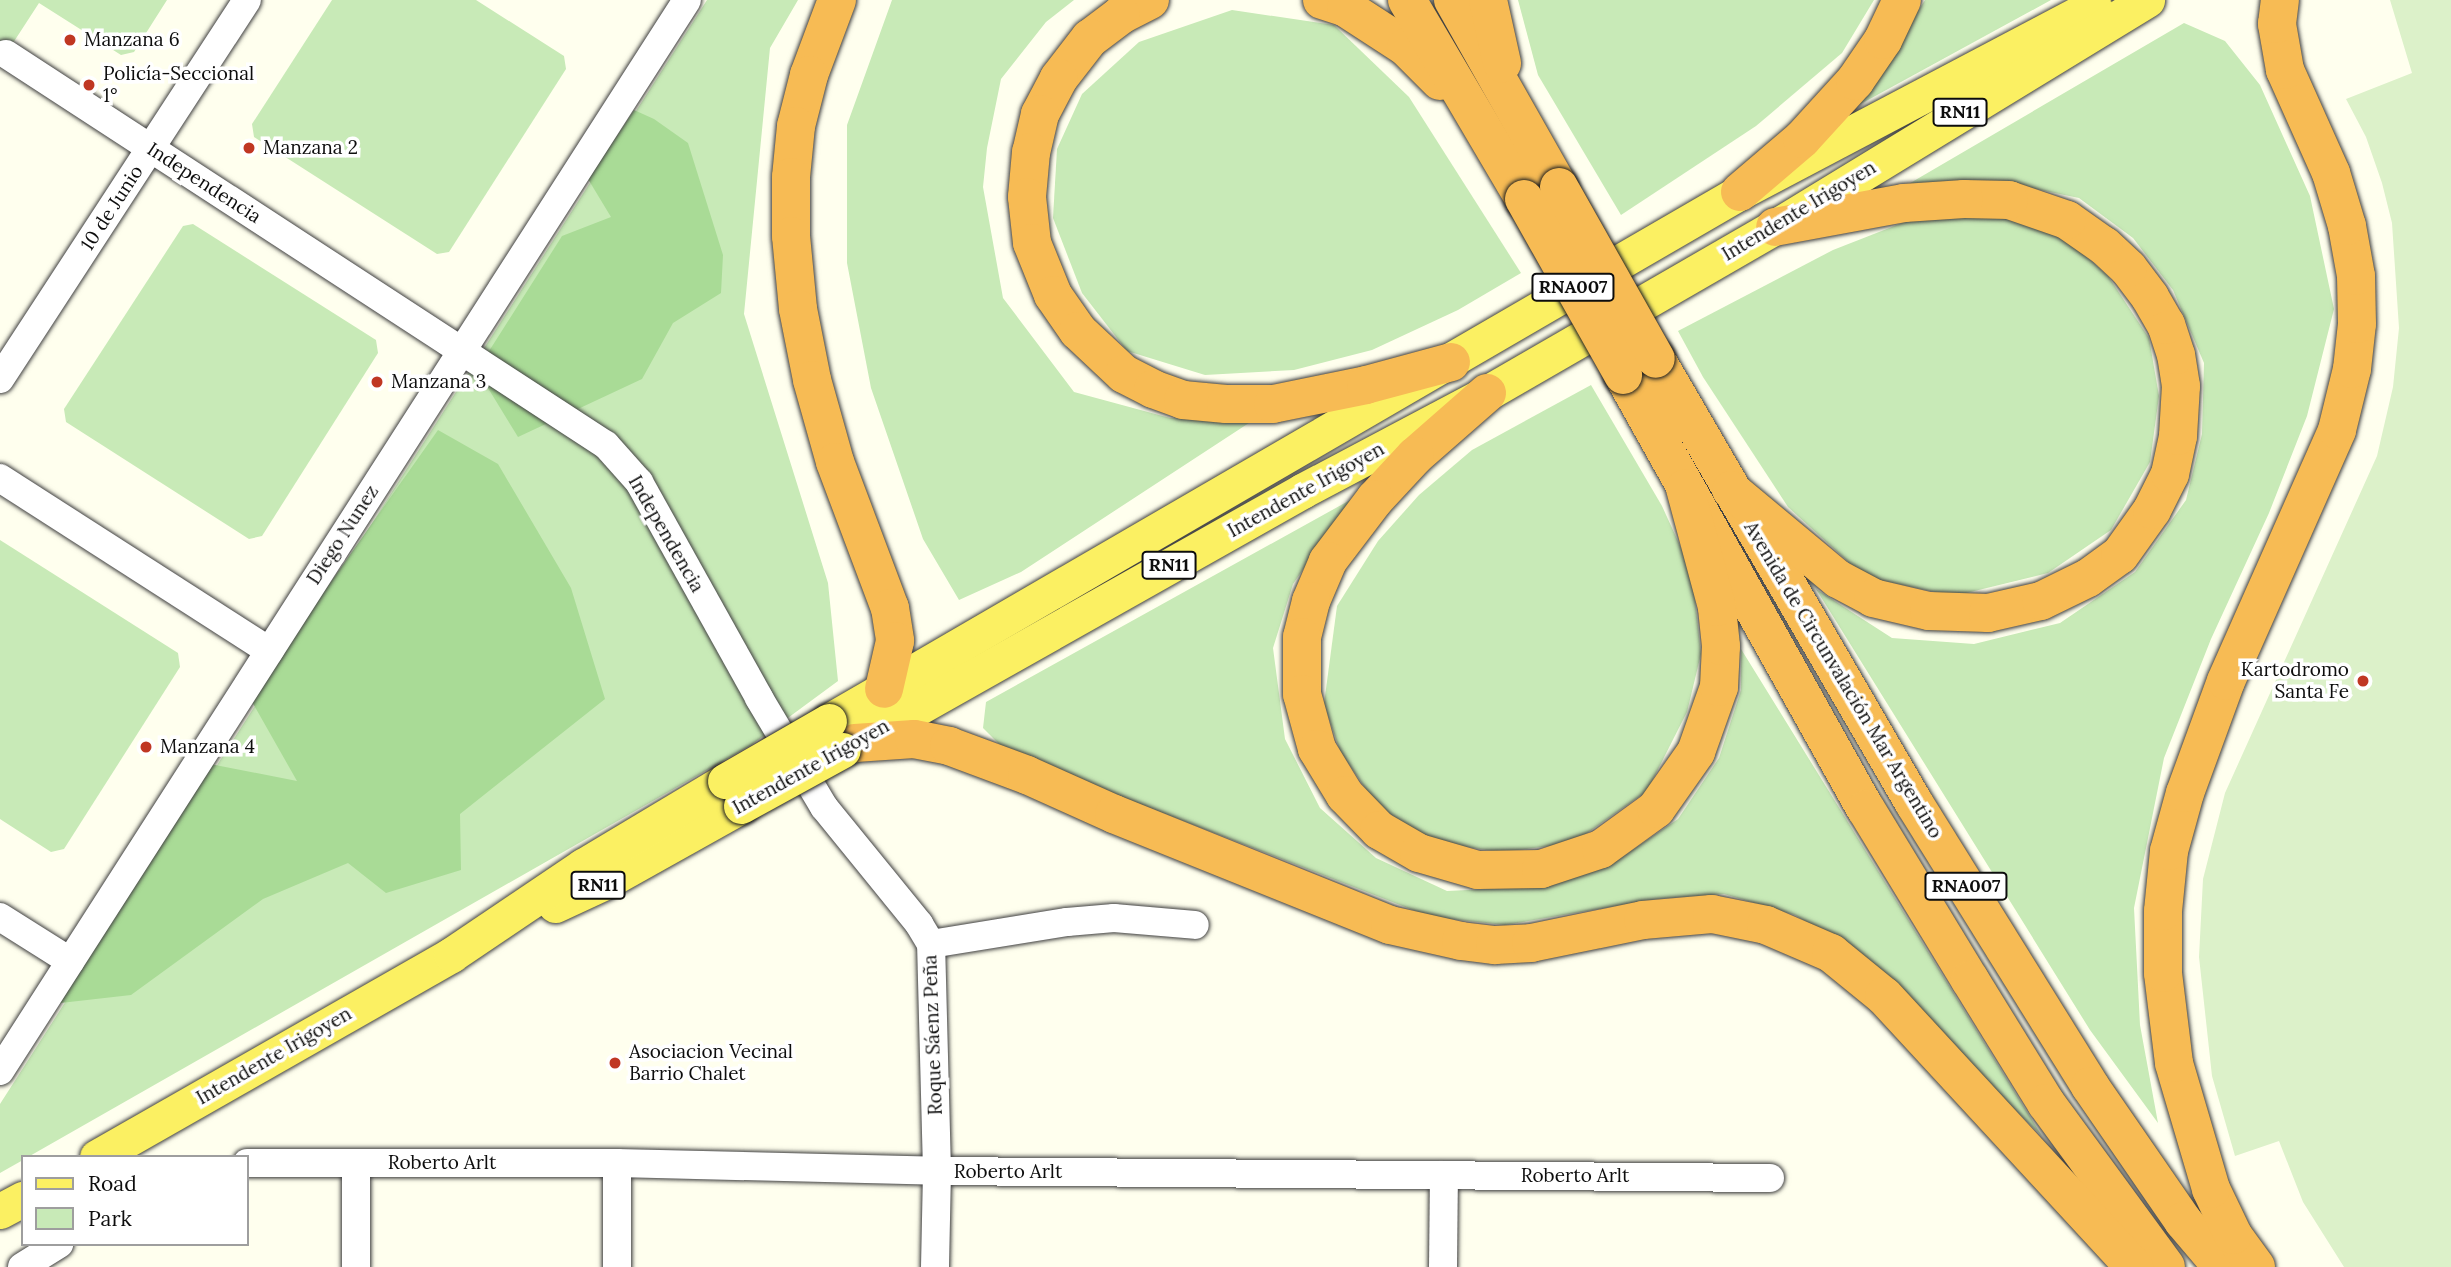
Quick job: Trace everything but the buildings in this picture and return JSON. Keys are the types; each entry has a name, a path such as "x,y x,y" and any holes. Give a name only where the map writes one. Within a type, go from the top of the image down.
{"highway":[{"path":"837,0 809,75 796,126 791,177 791,236 798,309 811,380 835,462 890,608 895,640 892,665 884,689"},
{"path":"1150,0 1121,15 1090,38 1059,78 1040,114 1031,152 1027,197 1032,243 1053,295 1078,331 1124,374 1153,389 1183,400 1226,404 1273,404 1366,385 1451,362"},
{"path":"1322,0 1346,8 1406,47 1472,112"},
{"name":"RNA007","path":"1407,0 1472,112"},
{"name":"RNA007","path":"1452,0 1515,109"},
{"path":"1488,0 1493,30 1515,109"},
{"path":"1740,192 1802,139 1855,81 1883,40 1902,0"},
{"path":"2256,1267 2233,1235 2211,1189 2174,1063 2163,973 2163,911 2169,850 2185,793 2226,681 2337,430 2352,369 2357,324 2357,276 2347,226 2331,173 2285,70 2277,24 2280,0"},
{"name":"Avenida de Circunvalación Mar Argentino","path":"1515,109 1541,193"},
{"name":"Avenida de Circunvalación Mar Argentino","path":"1472,112 1541,193 1639,367 1731,490 1914,803 2090,1086 2183,1222 2222,1267"},
{"path":"1731,490 1838,579 1873,598 1929,611 1988,612 2041,601 2088,578 2120,555 2152,510 2170,474 2178,436 2181,386 2176,355 2166,325 2150,297 2128,268 2104,246 2067,220 2009,200 1964,199 1904,203 1774,227"},
{"name":"Avenida de Circunvalación Mar Argentino","path":"1639,367 1685,488 1866,809 2046,1102 2166,1267"},
{"path":"1487,393 1415,456 1367,509 1328,561 1311,601 1302,637 1302,694 1317,749 1345,795 1379,830 1419,853 1478,870 1541,869 1601,849 1656,809 1696,752 1719,687 1721,646 1717,607 1685,488"},
{"path":"842,738 914,739 948,746 1027,775 1114,814 1390,925 1461,941 1495,945 1531,943 1643,920 1712,914 1766,925 1831,953 1884,996 2134,1267"}],"main road":[{"name":"Intendente Irigoyen","path":"842,738 884,689 1740,192 2104,0"},
{"name":"Intendente Irigoyen","path":"101,1155 451,955 583,866 842,738 1487,393 1774,227 2147,0"},
{"path":"0,1211 21,1200"}],"street":[{"name":"10 de Junio","path":"0,379 247,0"},
{"name":"Diego Nunez","path":"0,1071 687,0"},
{"name":"Independencia","path":"6,54 606,445 639,482 759,698 824,807 919,924 930,944"},
{"path":"0,478 269,651"},
{"path":"0,917 70,961"},
{"name":"Roque Sáenz Peña","path":"935,1267 937,1171 930,944 1067,922 1114,918 1195,925"},
{"name":"Roberto Arlt","path":"248,1163 617,1163 937,1171 1770,1178"},
{"path":"356,1163 356,1267"},
{"path":"617,1163 617,1267"},
{"path":"1443,1267 1444,1175"},
{"path":"22,1267 56,1246"}],"green space":[{"path":"0,0 167,0 134,52 121,55 39,3 0,63"},
{"path":"332,0 476,0 564,56 566,69 449,252 437,254 254,137 252,124"},
{"path":"707,0 798,0 770,48 744,314 828,583 838,681 751,745 32,1155 21,1155 21,1161 0,1173 0,1104"},
{"path":"892,0 1074,0 1046,22 1001,79 987,148 983,187 1003,298 1074,392 1170,418 1252,421 1021,572 959,600 923,539 871,388 847,263 847,125"},
{"path":"1518,0 1874,0 1842,53 1756,126 1621,215 1538,75"},
{"path":"1925,0 2051,0 1857,106"},
{"name":"Kartodromo Santa Fe","path":"2390,0 2451,0 2451,1267 2344,1267 2303,1202 2279,1141 2235,1156 2212,1076 2199,957 2203,879 2225,793 2377,456 2393,387 2399,328 2392,223 2366,137 2346,99 2412,73"},
{"path":"1232,10 1334,25 1409,97 1521,273 1458,310 1372,350 1294,370 1205,375 1127,351 1082,293 1053,218 1057,149 1082,94 1139,42"},
{"path":"2184,23 2225,41 2260,85 2310,196 2334,309 2307,416 2269,513 2211,639 2164,758 2134,908 2140,1025 2158,1123 2090,1030 1816,589 1892,638 1974,644 2060,623 2135,572 2186,500 2202,434 2204,363 2173,290 2133,238 2079,198 2002,182 1900,189"},
{"path":"634,110 654,119 688,143 723,255 721,293 673,323 642,379 518,437 477,370 562,236 611,217 588,179"},
{"path":"1925,214 2006,216 2070,242 2108,276 2149,338 2159,396 2150,462 2111,530 2048,573 1954,596 1865,577 1788,507 1703,377 1678,331 1833,250"},
{"path":"193,224 376,340 378,353 262,536 249,539 66,422 64,409 183,226"},
{"path":"1591,385 1662,506 1692,572 1701,654 1687,712 1647,791 1573,843 1501,852 1431,842 1376,804 1340,751 1324,704 1337,606 1378,541 1419,495 1472,450"},
{"path":"438,430 498,464 571,588 605,699 460,814 461,870 386,893 348,863 263,899 131,995 43,1005 131,840 210,764 297,781 251,700 246,702"},
{"path":"1352,499 1293,584 1273,648 1285,739 1320,808 1376,858 1447,891 1533,887 1609,866 1678,819 1719,758 1741,690 1741,649 2042,1136 1941,1038 1866,958 1795,915 1724,894 1657,899 1505,925 1431,917 1008,753 983,728 986,702"},
{"path":"0,540 178,653 180,667 64,849 51,852 0,819"}],"place":[{"name":"Manzana 6","path":"70,40"},
{"name":"Policía-Seccional 1°","path":"89,85"},
{"name":"Manzana 2","path":"249,148"},
{"name":"Manzana 3","path":"377,382"},
{"name":"Kartodromo Santa Fe","path":"2363,681"},
{"name":"Manzana 4","path":"146,747"},
{"name":"Asociacion Vecinal Barrio Chalet","path":"615,1063"}]}
